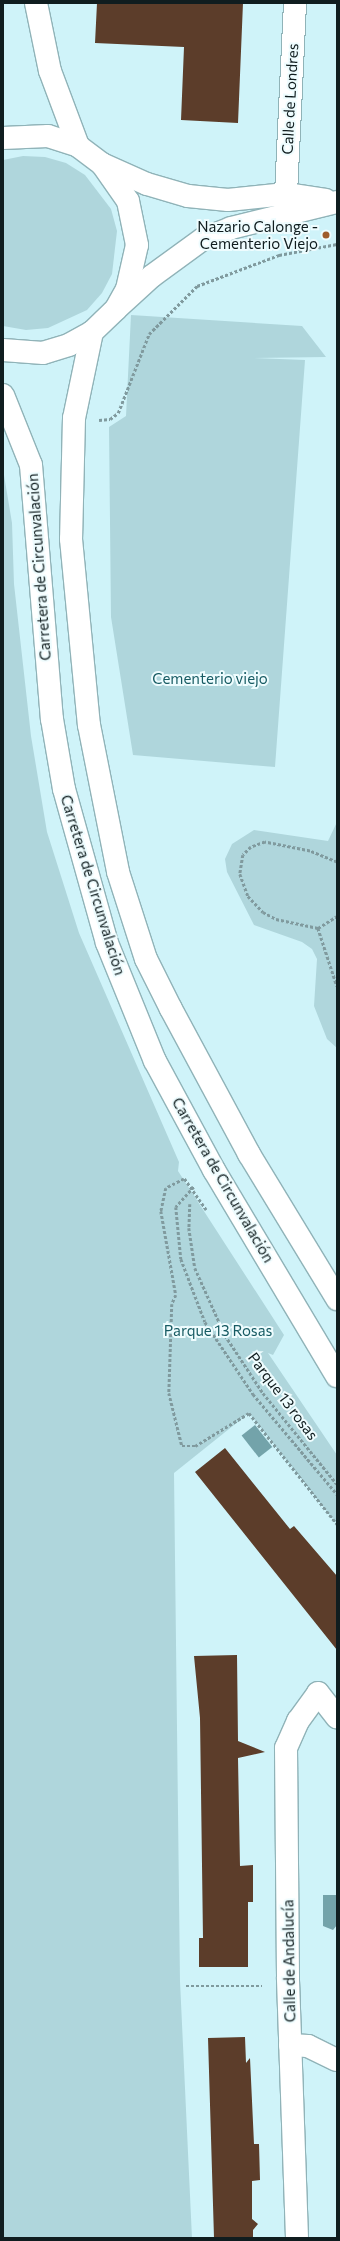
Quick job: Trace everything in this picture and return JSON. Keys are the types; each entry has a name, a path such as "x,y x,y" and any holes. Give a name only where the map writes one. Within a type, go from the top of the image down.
{"main road":[{"path":"36,3 50,70 78,146"},
{"name":"Calle de Londres","path":"286,194 295,3"},
{"path":"3,138 48,136 78,146 102,164 147,184 188,196 228,200 286,194 337,202"},
{"path":"102,164 128,201 136,230 134,268 116,309"},
{"path":"3,350 43,352 69,346 92,332 173,259 203,239 231,228 337,202"},
{"name":"Carretera de Circunvalación","path":"92,332 74,418 71,539 89,725 118,872 146,959 171,1009 249,1154 337,1299"},
{"name":"Carretera de Circunvalación","path":"3,395 31,465 52,719 64,789 85,870 126,995 155,1061 214,1170 337,1376"},
{"name":"Calle de Andalucía","path":"297,2238 290,2045 286,1748 298,1721 318,1693 337,1717"},
{"path":"290,2045 308,2046 337,2060"}],"path":[{"path":"94,420 110,419 118,413 149,334 196,286 278,255 337,244"},
{"path":"337,861 275,842 251,847 243,855 240,874 248,896 263,912 289,924 318,928 337,916"},
{"path":"318,928 337,986"},
{"path":"214,1170 190,1191 176,1207 181,1259 204,1322 253,1394 337,1494"},
{"path":"206,1210 190,1191 184,1179 166,1188 161,1211 176,1295 172,1304 169,1393 182,1446 195,1446 248,1413 337,1524"},
{"name":"Parque 13 rosas","path":"190,1204 189,1228 195,1268 225,1335 263,1393 337,1484"},
{"path":"186,1986 265,1986"}],"green space":[{"path":"23,156 45,157 66,163 85,175 111,209 117,231 112,274 102,293 87,310 48,328 26,330 3,326 3,160"},
{"name":"Cementerio viejo","path":"131,315 302,326 326,357 254,358 305,360 275,767 133,755 111,617 109,427 126,416"},
{"name":"Parque 13 Rosas","path":"3,469 12,523 14,584 31,736 47,832 79,933 179,1162 178,1171 284,1335 273,1355 268,1353 337,1455 337,1524 249,1413 174,1473 180,1981 192,2238 3,2238"},
{"path":"337,822 337,1048 327,1039 314,1006 317,959 312,949 302,942 254,925 227,872 225,859 232,844 254,830 328,841"}],"shaded area":[{"path":"255,1425 272,1447 259,1458 242,1435"},
{"path":"323,1895 337,1895 337,1925 333,1930 323,1926"}],"building":[{"path":"97,3 243,3 238,123 181,120 184,47 95,43"},
{"path":"225,1448 290,1529 294,1526 337,1576 337,1650 195,1472"},
{"path":"237,1655 238,1741 265,1752 238,1758 240,1866 253,1865 253,1902 248,1902 248,1967 199,1967 199,1938 203,1938 200,1718 194,1656"},
{"path":"245,2037 246,2063 250,2058 254,2144 259,2144 260,2180 252,2181 252,2219 258,2224 253,2230 253,2238 214,2238 208,2038"}],"place":[{"name":"Nazario Calonge - Cementerio Viejo","path":"326,235"}]}
